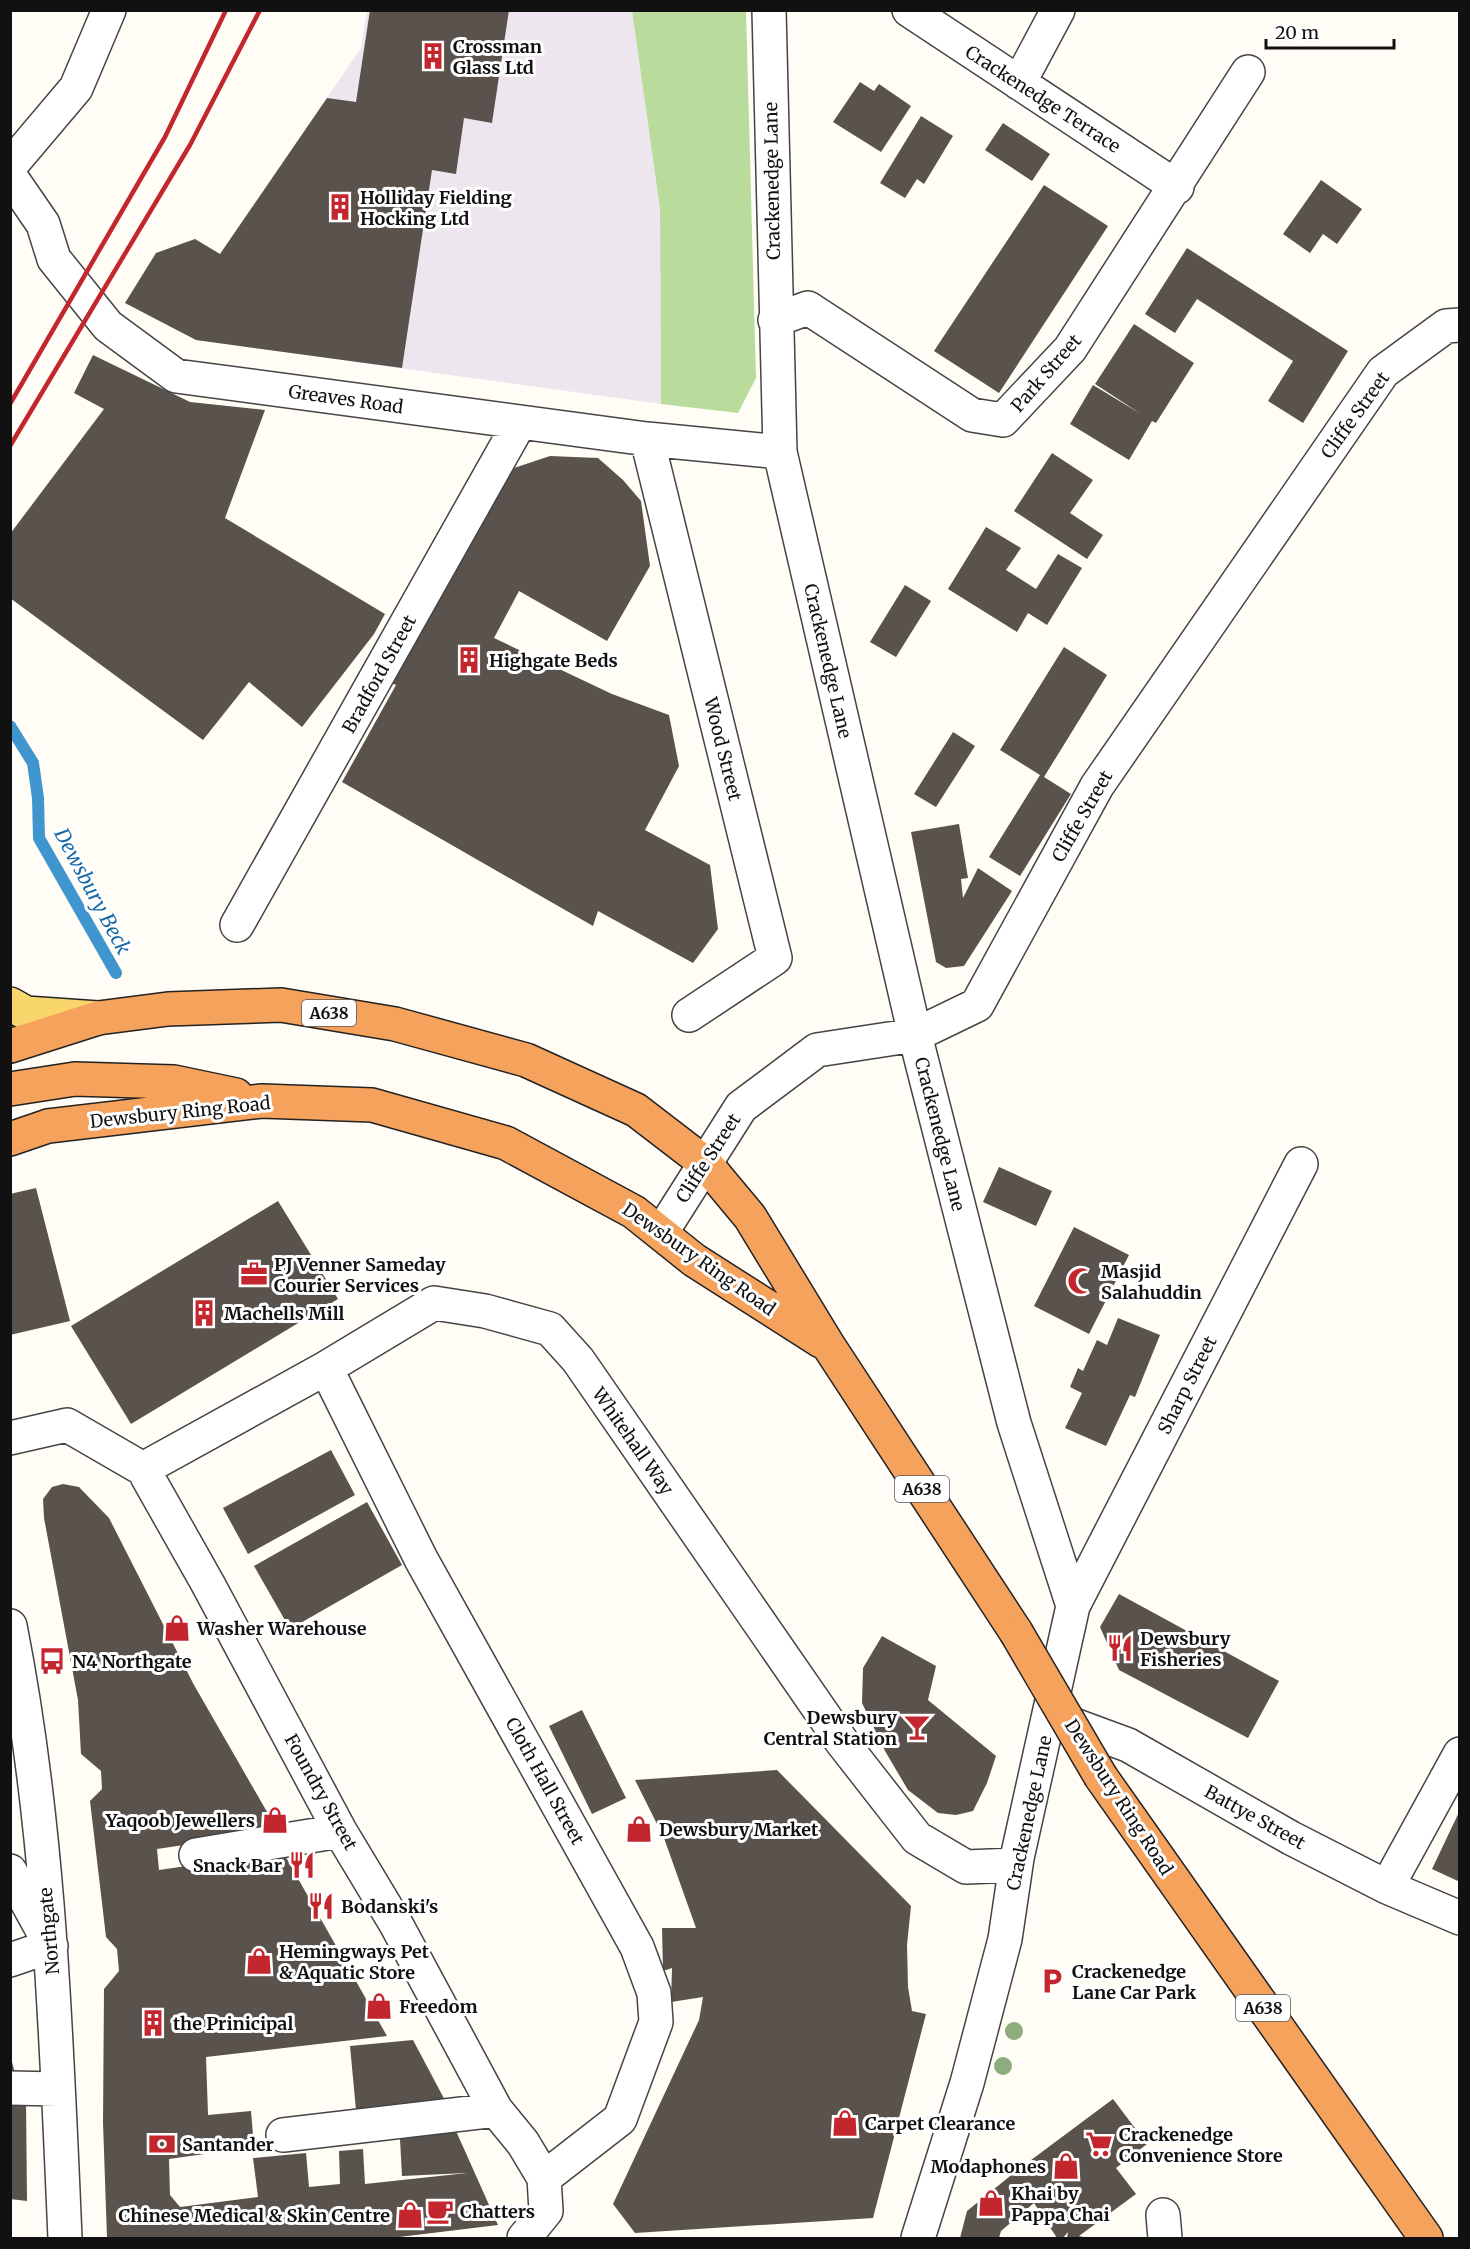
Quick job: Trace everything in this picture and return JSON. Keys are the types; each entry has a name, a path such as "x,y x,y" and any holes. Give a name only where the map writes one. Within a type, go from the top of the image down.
{"highway":[{"name":"Dewsbury Ring Road","path":"10,1046 98,1018 168,1008 281,1005 395,1024 526,1060 636,1110 705,1163 750,1217 828,1345 1016,1632 1101,1777 1426,2238"},
{"path":"10,1089 75,1079 174,1082 262,1101"},
{"name":"Dewsbury Ring Road","path":"10,1139 48,1126 262,1101 372,1105 506,1143 634,1212 694,1260 828,1345"}],"main road":[{"name":"A638","path":"10,1005 26,1013 98,1018"}],"street":[{"path":"10,166 76,88 109,10"},
{"name":"Crackenedge Lane","path":"769,10 780,452 915,1035 1014,1423 1073,1606 1050,1717 1015,1864 1005,1939 973,2061 918,2238"},
{"name":"Crackenedge Terrace","path":"909,10 1177,187"},
{"path":"1019,83 1058,10"},
{"name":"Park Street","path":"775,320 808,308 972,416 1003,420 1070,349 1177,187 1248,72"},
{"name":"Greaves Road","path":"10,176 44,224 54,259 108,326 176,376 646,439 780,452"},
{"name":"Cliffe Street","path":"661,1233 741,1107 817,1050 915,1035 977,1005 1097,786 1383,372 1446,326 1460,325"},
{"name":"Bradford Street","path":"237,925 520,422"},
{"name":"Wood Street","path":"646,439 775,958 689,1015"},
{"name":"Sharp Street","path":"1073,1606 1301,1164"},
{"name":"Whitehall Way","path":"142,1469 326,1368 434,1303 485,1311 550,1329 578,1360 843,1742 917,1838 966,1867 1015,1864"},
{"name":"Cloth Hall Street","path":"326,1368 421,1559 632,1938 654,1993 656,2022 620,2119 544,2178"},
{"name":"Foundry Street","path":"10,1438 67,1425 142,1469 208,1584 340,1830 396,1924 496,2110 523,2143 544,2178 546,2211 525,2238"},
{"name":"Northgate","path":"10,1626 34,1780 51,1946 66,2238"},
{"name":"Battye Street","path":"1050,1717 1128,1745 1291,1838 1387,1887 1460,1918"},
{"path":"1387,1887 1460,1754"},
{"path":"196,1855 340,1830"},
{"path":"10,1871 51,1946 10,1960"},
{"path":"10,2088 58,2089"},
{"path":"283,2135 496,2110"}],"shaded area":[{"path":"367,11 632,11 660,209 661,404 196,340 125,303 156,253 195,239 220,254 361,48"}],"green space":[{"path":"632,11 746,11 756,378 738,413 661,404 660,209"}],"building":[{"name":"Holliday Fielding Hocking Ltd","path":"370,10 509,10 492,123 464,118 456,174 432,170 402,368 196,340 125,303 156,253 195,239 220,254 327,98 356,102"},
{"path":"860,82 874,91 879,84 911,106 881,152 833,122"},
{"path":"921,116 953,136 924,184 917,179 905,198 880,183"},
{"path":"1003,123 1050,154 1032,181 985,150"},
{"path":"1321,180 1362,209 1337,244 1323,234 1310,253 1283,234"},
{"path":"1044,185 1108,226 999,393 934,351"},
{"path":"1187,248 1348,351 1303,423 1268,401 1293,361 1197,299 1175,333 1145,314"},
{"path":"1134,324 1194,363 1156,423 1152,421 1129,460 1070,424 1093,385 1141,414 1095,384"},
{"path":"93,355 190,402 265,410 225,518 385,614 374,634 302,727 249,682 203,740 10,598 10,534 104,409 74,393"},
{"path":"1052,453 1093,480 1070,513 1103,535 1087,559 1014,511"},
{"path":"550,456 598,458 623,480 641,501 650,566 607,641 519,591 494,638 612,694 669,715 679,766 645,830 710,865 718,929 693,963 598,911 593,926 342,782 396,685 385,680 514,468"},
{"path":"986,527 1021,548 1006,570 1036,589 1058,554 1082,568 1047,625 1028,613 1017,632 948,589"},
{"path":"905,585 931,601 896,657 870,642"},
{"path":"1064,647 1107,675 1044,777 1071,794 1020,876 989,857 1040,775 1000,750"},
{"path":"953,732 975,746 936,807 914,794"},
{"path":"959,824 968,878 961,879 963,898 978,868 1012,891 964,966 946,968 936,962 911,832"},
{"path":"999,1167 1052,1191 1036,1226 983,1202"},
{"path":"36,1188 70,1321 10,1335 10,1194"},
{"name":"Machells Mill","path":"278,1201 338,1299 131,1424 71,1326"},
{"name":"Masjid Salahuddin","path":"1074,1227 1129,1255 1089,1334 1034,1306"},
{"path":"1118,1318 1160,1335 1135,1397 1130,1395 1106,1446 1065,1428 1082,1393 1070,1387 1078,1368 1083,1371 1097,1340 1107,1345"},
{"path":"331,1450 355,1495 248,1554 223,1508"},
{"path":"63,1484 79,1487 109,1518 194,1685 278,1831 157,1849 159,1870 283,1852 387,2036 206,2057 208,2115 251,2111 254,2147 169,2159 170,2195 180,2207 258,2197 253,2158 306,2153 309,2187 340,2184 339,2151 363,2149 365,2184 467,2173 402,2176 400,2139 456,2131 498,2225 391,2238 107,2238 103,2123 104,1989 119,1971 117,1949 106,1937 90,1801 102,1789 101,1771 81,1754 78,1700 44,1518 43,1499 52,1487"},
{"path":"367,1502 402,1565 290,1629 254,1566"},
{"path":"1119,1594 1279,1681 1248,1738 1119,1670 1100,1627"},
{"name":"Dewsbury Central Station","path":"882,1636 936,1666 928,1700 996,1756 987,1783 973,1811 956,1815 938,1813 908,1790 885,1751 862,1703 863,1668"},
{"path":"582,1710 626,1798 592,1814 549,1726"},
{"path":"777,1770 911,1906 907,1945 908,1987 912,2011 926,2014 873,2218 635,2233 613,2204 699,2020 703,1997 671,2002 672,1968 663,1971 662,1928 696,1928 664,1838 635,1780"},
{"path":"1460,1810 1460,1882 1432,1869"},
{"path":"413,2040 448,2106 356,2110 350,2046"},
{"path":"11,2058 17,2081 10,2081"},
{"path":"10,2098 26,2099 27,2201 10,2199"},
{"path":"1113,2099 1147,2144 1116,2168 1136,2194 1079,2236 1088,2238 1067,2238 1068,2232 1063,2238 1057,2238 1034,2203 1001,2231 999,2238 960,2238 967,2211"}],"waterway":[{"name":"Dewsbury Beck","path":"10,726 33,763 38,798 39,838 116,973"}],"railway":[{"path":"10,404 165,137 226,10"},
{"path":"10,446 190,145 260,10"}],"place":[{"name":"Crossman Glass Ltd","path":"433,56"},
{"name":"Holliday Fielding Hocking Ltd","path":"340,207"},
{"name":"Highgate Beds","path":"469,660"},
{"name":"PJ Venner Sameday Courier Services","path":"254,1274"},
{"name":"Masjid Salahuddin","path":"1081,1281"},
{"name":"Machells Mill","path":"204,1313"},
{"name":"Washer Warehouse","path":"177,1628"},
{"name":"Dewsbury Fisheries","path":"1120,1648"},
{"name":"N4 Northgate","path":"52,1661"},
{"name":"Dewsbury Central Station","path":"917,1727"},
{"name":"Yaqoob Jewellers","path":"275,1820"},
{"name":"Dewsbury Market","path":"639,1829"},
{"name":"Snack Bar","path":"302,1865"},
{"name":"Bodanski's","path":"321,1906"},
{"name":"Hemingways Pet & Aquatic Store","path":"259,1961"},
{"name":"Crackenedge Lane Car Park","path":"1052,1981"},
{"name":"Freedom","path":"379,2006"},
{"name":"the Prinicipal","path":"153,2023"},
{"name":"Carpet Clearance","path":"845,2123"},
{"name":"Santander","path":"162,2144"},
{"name":"Crackenedge Convenience Store","path":"1099,2144"},
{"name":"Modaphones","path":"1066,2166"},
{"name":"Khai by Pappa Chai","path":"991,2203"},
{"name":"Chatters","path":"440,2211"},
{"name":"Chinese Medical & Skin Centre","path":"410,2215"}]}
